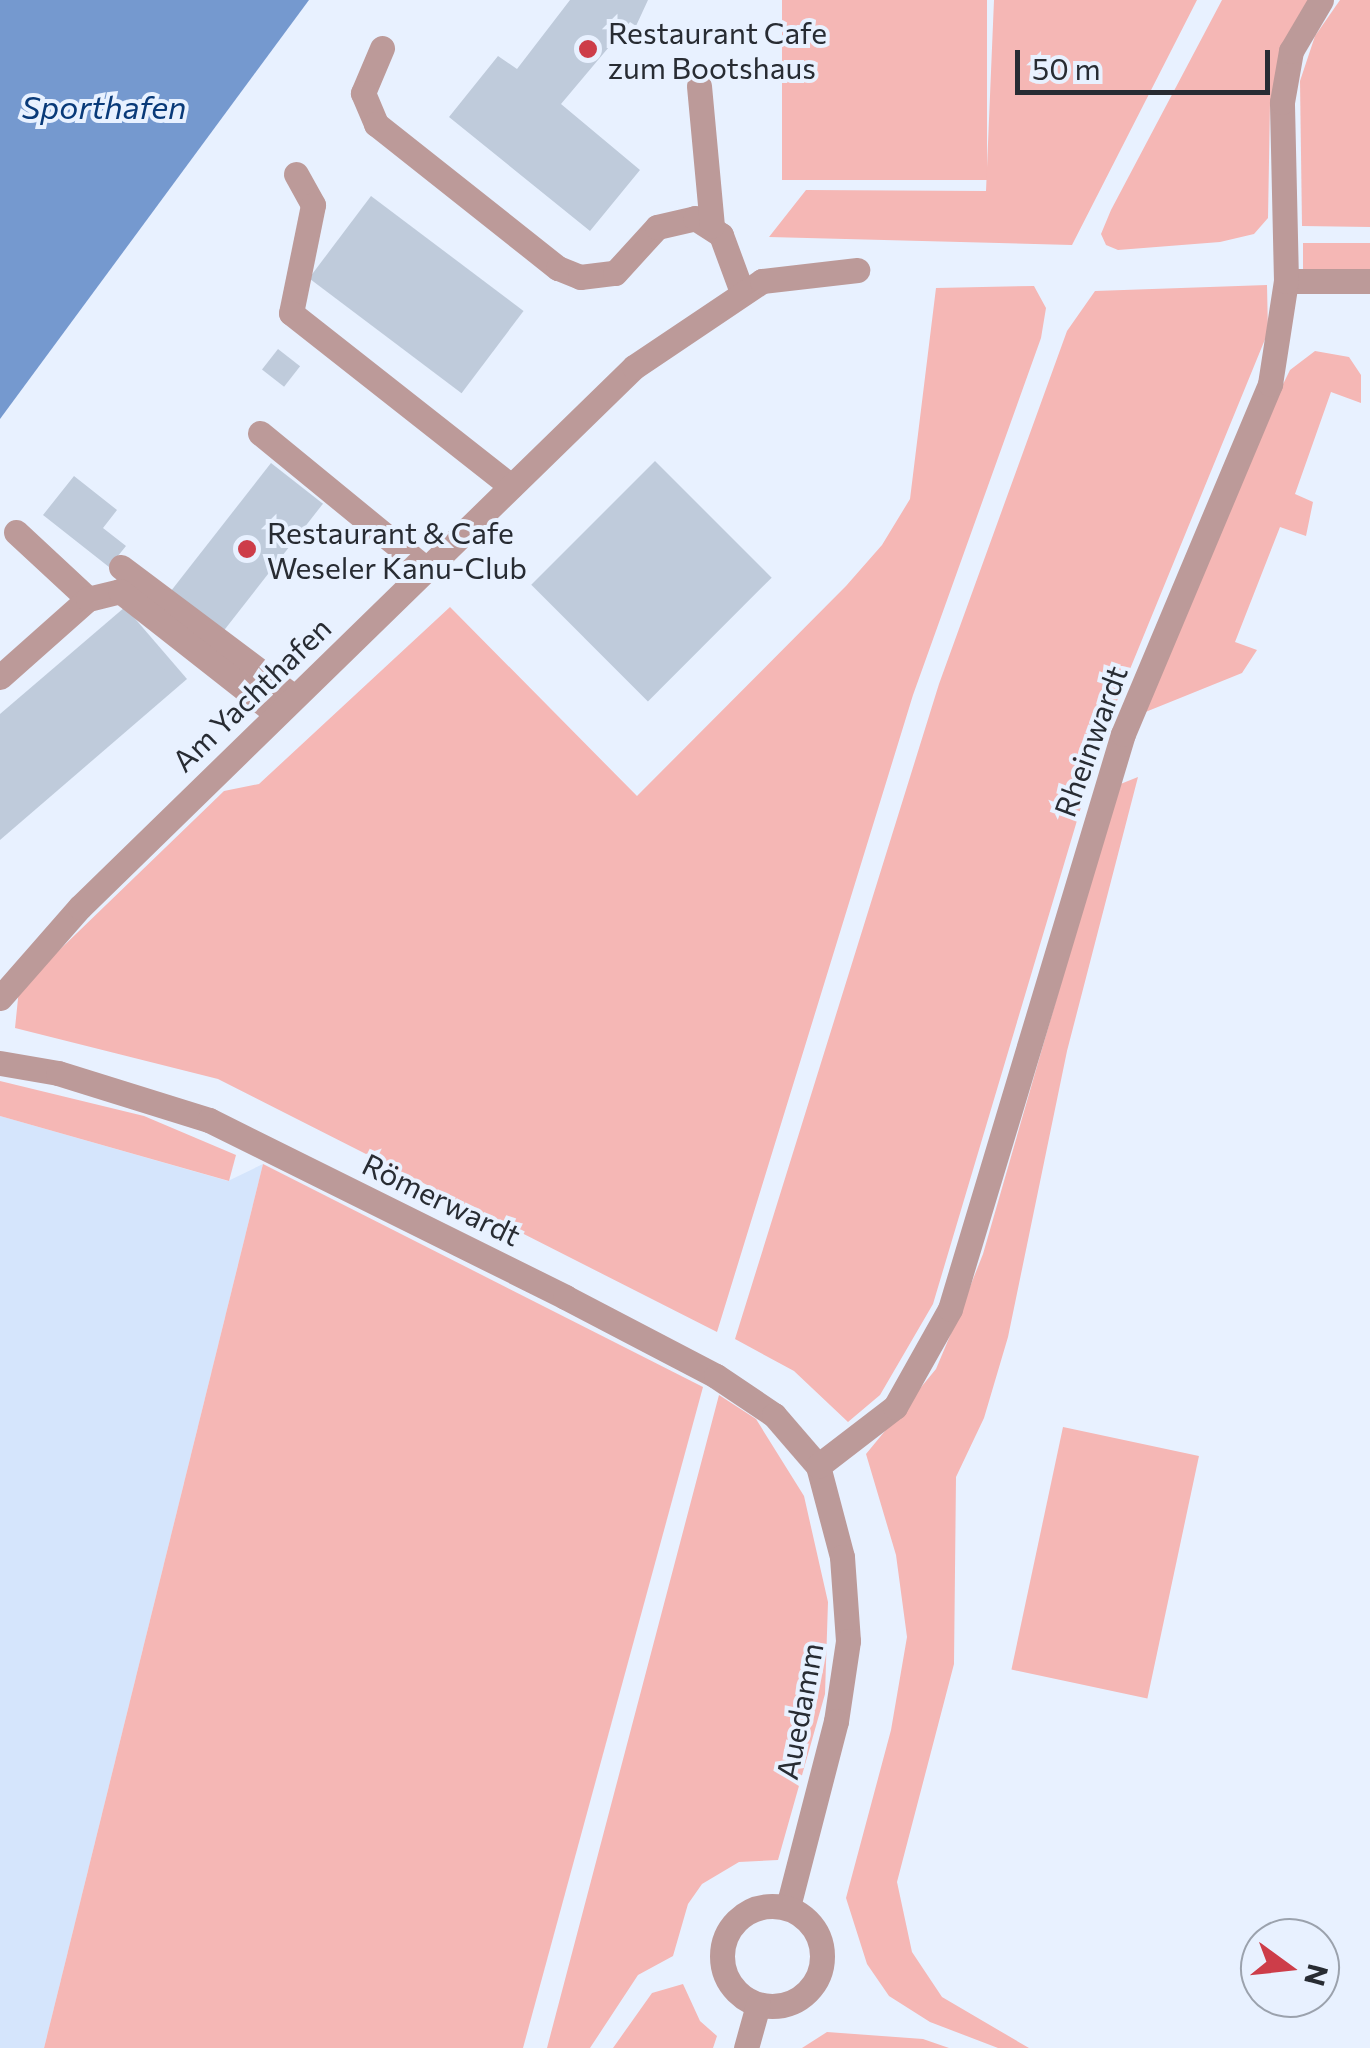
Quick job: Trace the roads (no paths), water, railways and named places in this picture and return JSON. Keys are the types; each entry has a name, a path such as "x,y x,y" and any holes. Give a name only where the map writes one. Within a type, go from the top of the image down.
{"street":[{"name":"Rheinwardt","path":"818,1466 895,1407 950,1309 1123,734 1270,384 1286,280 1282,102 1291,51 1321,0"},
{"path":"382,48 363,93 376,124 558,268 599,278 616,274 667,222 695,218 712,224"},
{"path":"699,86 712,224 742,292"},
{"path":"296,174 313,205 292,313 511,486"},
{"name":"Am Yachthafen","path":"0,998 80,907 634,367 762,281 857,270"},
{"path":"1286,280 1370,280"},
{"path":"260,433 425,568"},
{"path":"16,532 88,599"},
{"path":"121,566 285,706"},
{"path":"0,676 88,599 106,592 131,596 285,706"},
{"name":"Römerwardt","path":"0,1062 58,1073 227,1128 716,1376 774,1415 818,1466"},
{"name":"Auedamm","path":"788,1907 836,1721 848,1641 842,1557 818,1466"},
{"path":"761,1906 788,1907 820,1938 816,1982 791,2002 758,2005 735,1992 722,1968 723,1941 737,1918 761,1906"},
{"path":"746,2048 758,2005"}],"water":[{"name":"Sporthafen","path":"0,0 309,0 0,419"}],"place":[{"name":"Restaurant Cafe zum Bootshaus","path":"588,49"},
{"name":"Restaurant & Cafe Weseler Kanu-Club","path":"247,549"}]}
